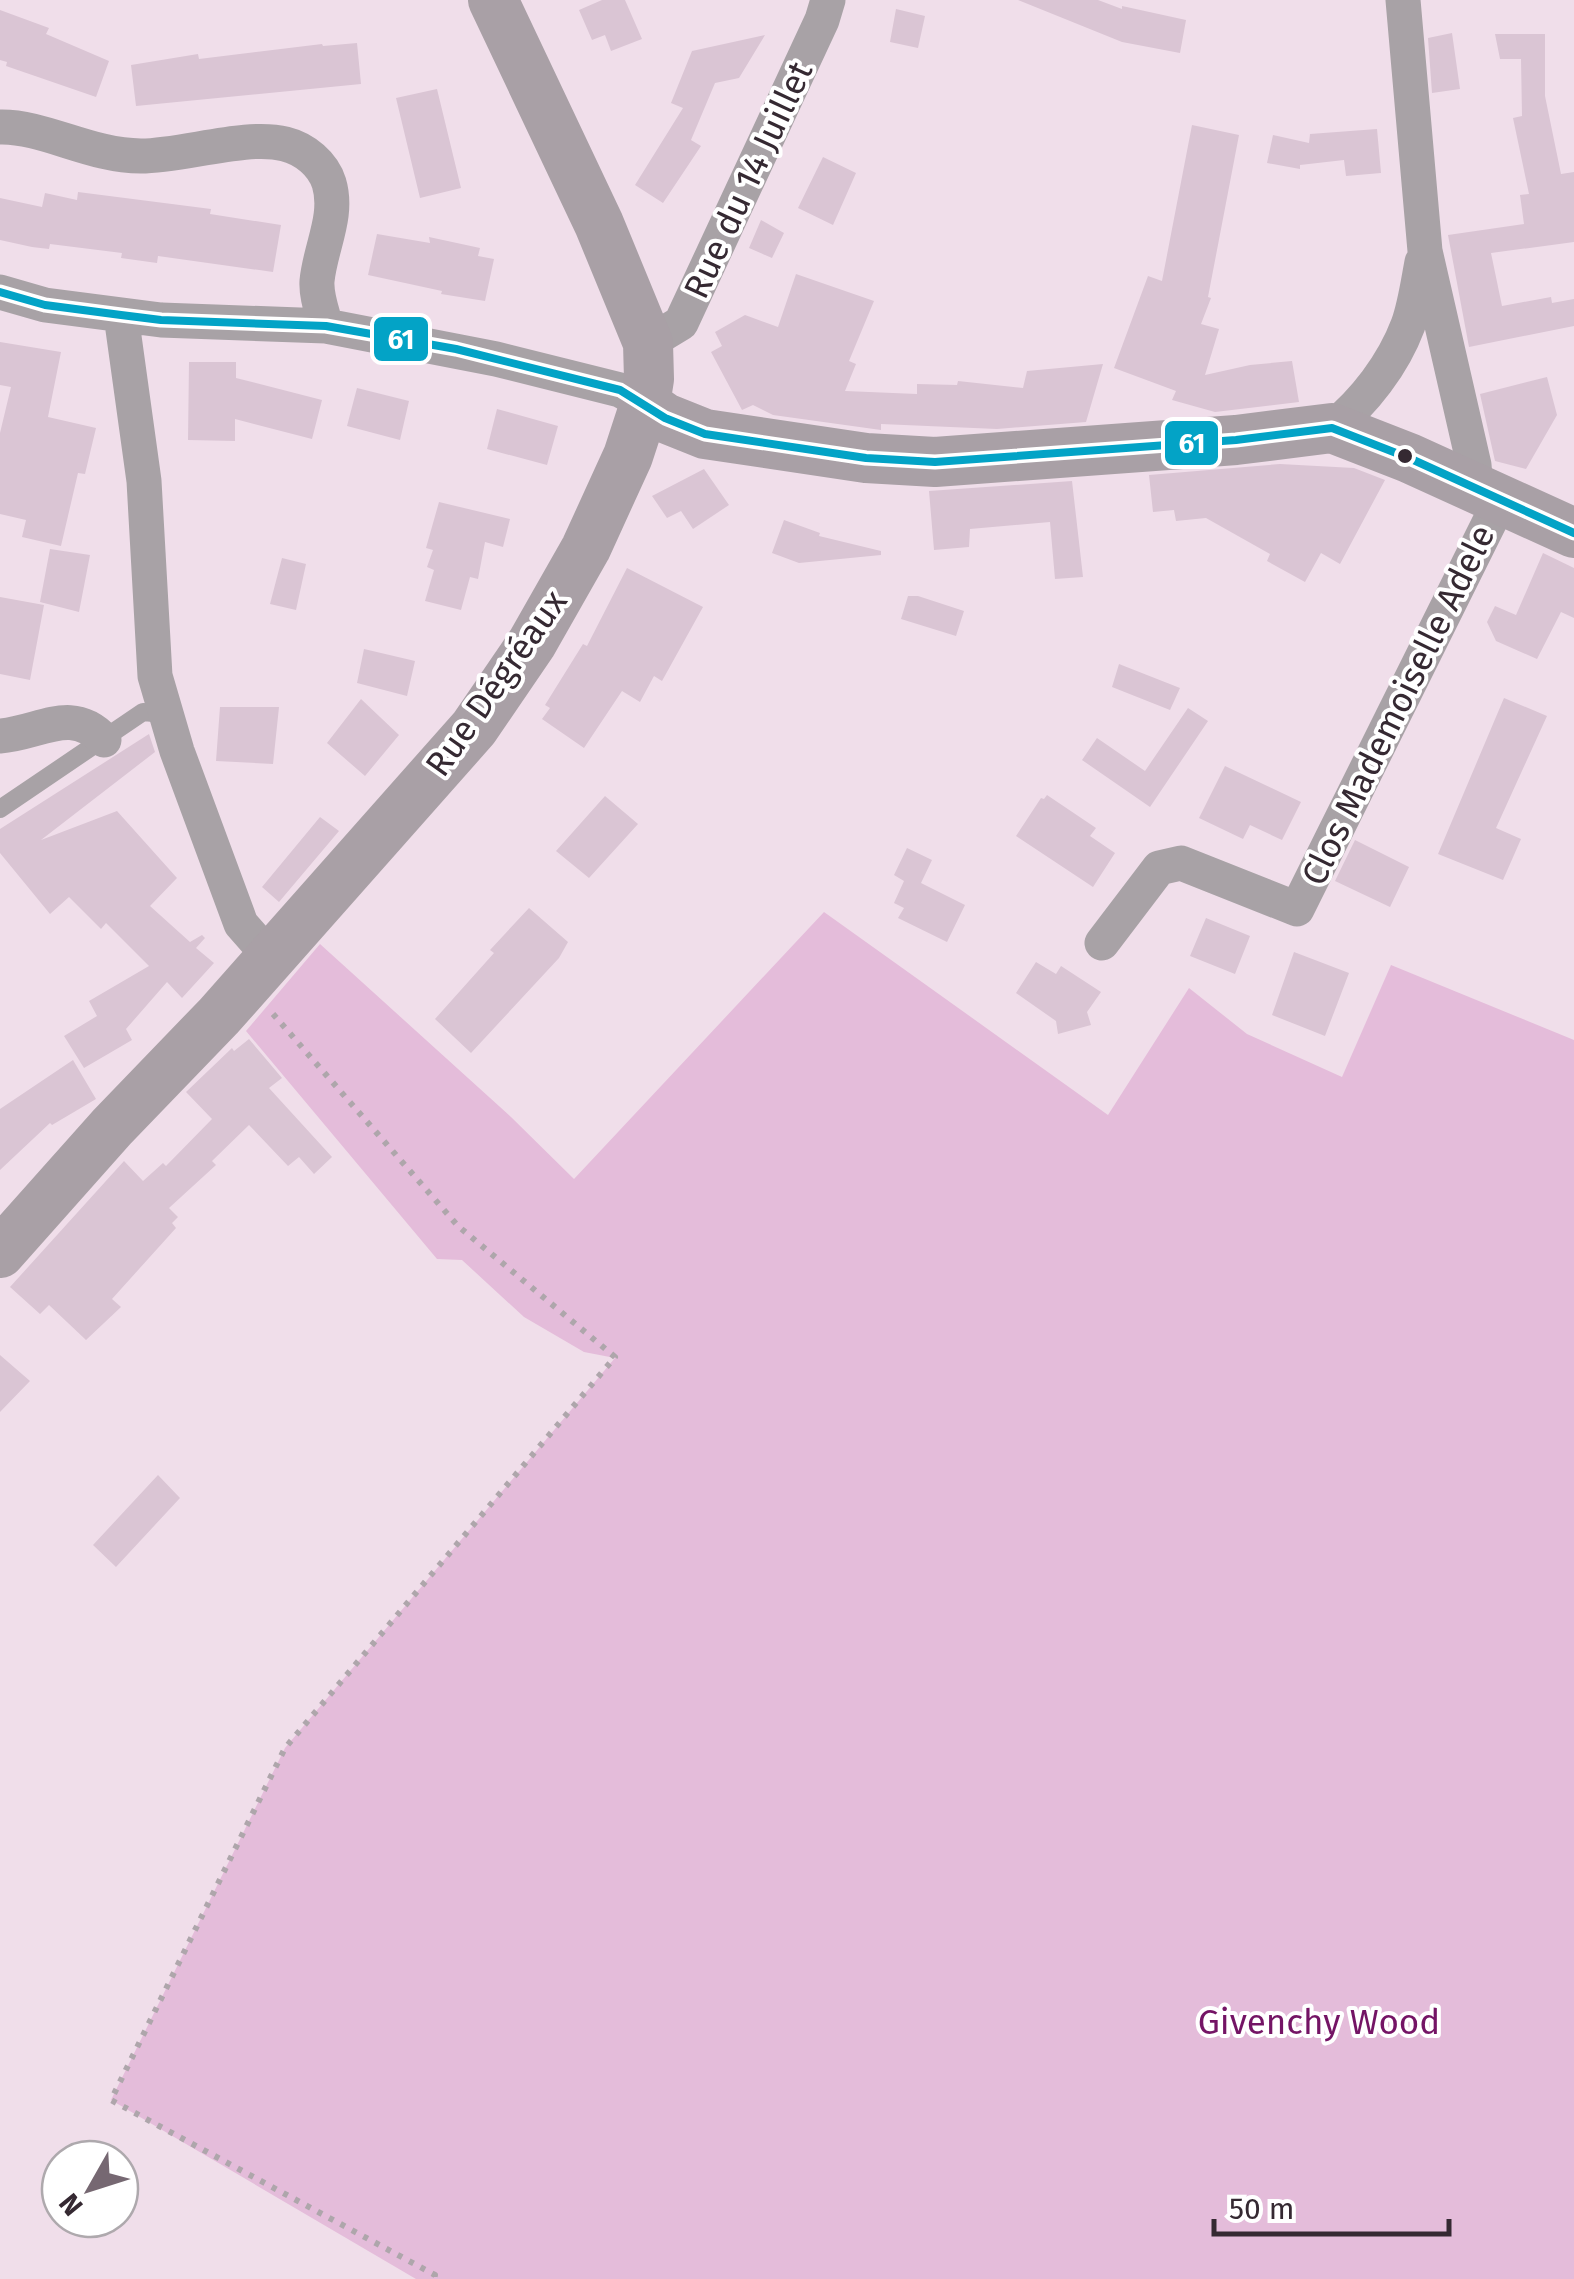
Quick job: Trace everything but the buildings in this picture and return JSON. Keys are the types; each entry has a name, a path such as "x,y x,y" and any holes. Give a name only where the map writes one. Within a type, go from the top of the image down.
{"main road":[{"name":"Rue Dégréaux","path":"0,1252 259,972 444,764 512,673 586,548 628,456 645,404 648,343 599,224 494,0"},
{"path":"645,404 665,418 705,434 866,458 935,462 1236,440 1332,428 1574,533"}],"street":[{"name":"Rue du 14 Juillet","path":"648,343 681,323 828,0"},
{"path":"1403,0 1424,252 1474,465 1489,493"},
{"path":"0,127 18,127 113,154 142,156 262,142 284,143 302,151 319,164 333,208 317,281 326,326"},
{"path":"1332,428 1358,407 1390,361 1408,325 1424,252"},
{"path":"0,292 45,305 121,315 326,326 496,359 620,390 645,404"},
{"path":"121,315 140,434 152,653 164,714 259,972"},
{"name":"Clos Mademoiselle Adele","path":"1102,943 1158,868 1181,863 1298,908 1489,493"},
{"path":"0,736 76,720 93,728 104,740"}],"lane":[{"path":"0,809 143,712 164,714"}],"path":[{"path":"259,972 458,1226 616,1357 285,1748 110,2100 436,2276 434,2279"}],"green space":[{"name":"Givenchy Wood","path":"824,912 1108,1115 1189,988 1247,1034 1342,1077 1391,965 1574,1040 1574,2279 416,2279 111,2100 285,1748 615,1358 584,1352 524,1317 462,1260 437,1259 246,1031 320,944 574,1179"}],"transit line":[{"name":"61","path":"0,292 45,305 121,315 326,326 456,349 620,390 665,418 705,434 866,458 935,462 1236,440 1332,428 1409,458 1574,533"}]}
